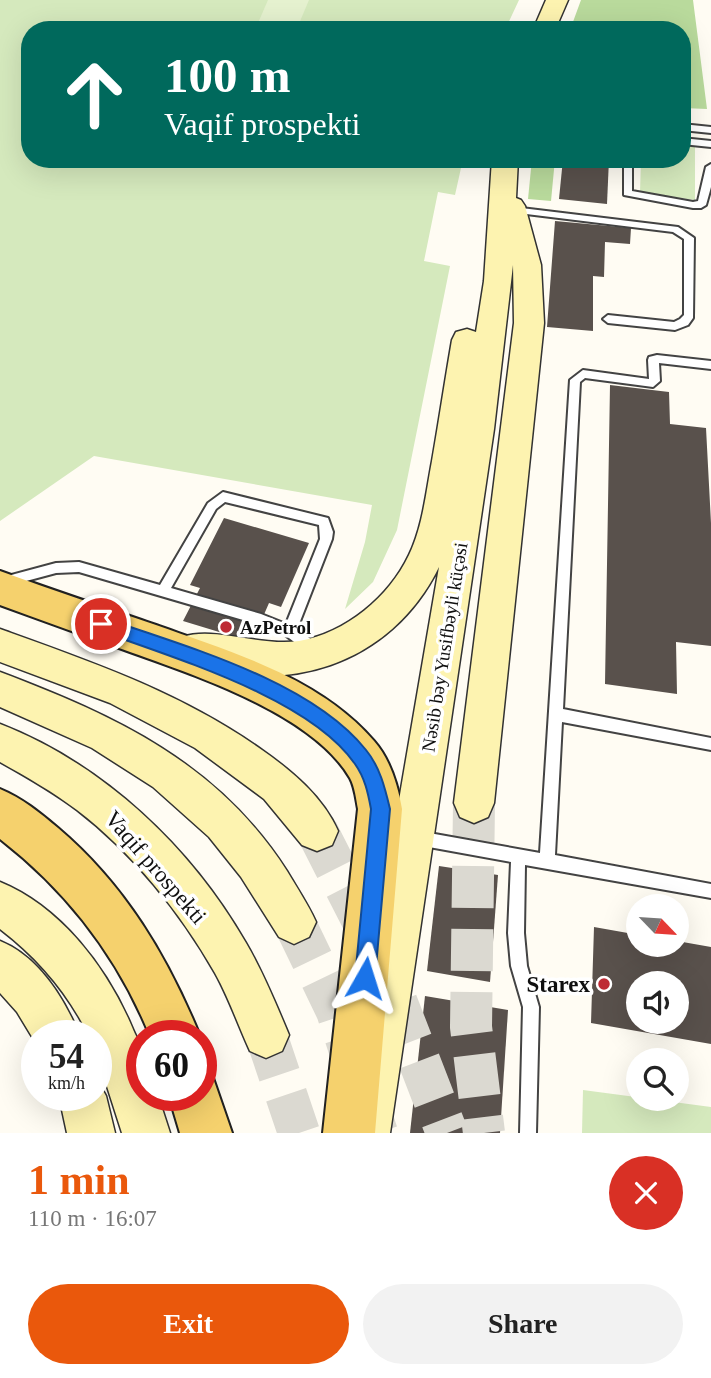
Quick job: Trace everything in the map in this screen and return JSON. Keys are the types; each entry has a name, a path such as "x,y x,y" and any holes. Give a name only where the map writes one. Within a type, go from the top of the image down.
{"main road":[{"path":"548,21 557,0"},
{"path":"152,642 267,659 298,658 364,633 396,603 422,564 439,519 480,255 507,182"},
{"path":"474,803 528,323 527,265 507,182"},
{"name":"Nəsib bəy Yusifbəyli küçəsi","path":"366,1133 478,429 498,281 507,182"},
{"path":"0,589 212,664 298,705 332,728 360,757 375,784 380,809 349,1133"},
{"path":"0,645 123,691 209,735 278,785 317,831"},
{"path":"0,690 75,718 111,735 151,760 200,799 250,854 293,922"},
{"name":"Vaqif prospekti","path":"0,743 74,784 131,832 186,896 230,958 266,1035"},
{"path":"0,811 31,833 76,873 116,923 144,965 168,1020"},
{"path":"0,903 50,941 78,974 103,1011 120,1049 146,1133"},
{"path":"0,963 22,984 49,1020"},
{"path":"86,1111 91,1133"},
{"path":"199,1111 206,1133"}],"lane":[{"path":"691,128 711,130"},
{"path":"691,142 711,145"},
{"path":"628,168 627,193 701,205 711,167"},
{"path":"507,182 675,229 689,238 689,315 684,322 675,326 608,319"},
{"path":"547,860 575,380 583,374 653,383 653,360 657,359 711,365"},
{"path":"163,592 212,506 223,497 324,521 326,539 290,632"},
{"path":"0,583 56,568 79,567 261,620 290,632 318,652"},
{"path":"555,714 711,744"},
{"path":"414,837 711,891"},
{"path":"518,855 516,933 519,966 531,1007 528,1133"}],"green space":[{"path":"0,0 519,0 509,21 21,21 21,168 461,168 455,195 438,192 424,261 450,266 397,530 373,582 345,609 365,542 372,505 94,456 0,521"},
{"path":"268,0 309,0 300,21 259,21"},
{"path":"581,0 693,0 707,109 691,108 691,21 573,21"},
{"path":"691,144 695,144 695,200 640,193 641,168 691,168"},
{"path":"531,168 554,168 551,201 528,199"},
{"path":"583,1090 626,1096 626,1111 689,1111 689,1104 711,1107 711,1133 582,1133"}],"building":[{"path":"562,168 609,168 607,204 559,199"},
{"path":"555,221 631,228 630,244 605,242 604,277 593,276 593,331 547,327"},
{"path":"610,385 669,392 670,424 706,428 711,523 711,646 676,642 677,694 605,684"},
{"path":"224,518 309,543 281,607 269,603 252,642 183,621 200,588 190,585"},
{"path":"439,866 498,875 490,982 427,971"},
{"path":"594,927 626,933 626,957 690,957 690,943 711,947 711,1044 654,1034 689,1034 689,971 626,971 626,1029 591,1023"},
{"path":"425,996 508,1010 500,1133 410,1133"}],"tunnel":[{"path":"474,803 471,1027 484,1133"},
{"path":"317,831 373,941 447,1133"},
{"path":"294,922 337,1011 377,1133"},
{"path":"266,1035 299,1133"}],"place":[{"name":"AzPetrol","path":"226,627"},
{"name":"Starex","path":"604,984"}],"route":[{"path":"101,624 212,664 258,684 298,705 332,728 360,757 375,784 380,809 365,978"}]}
